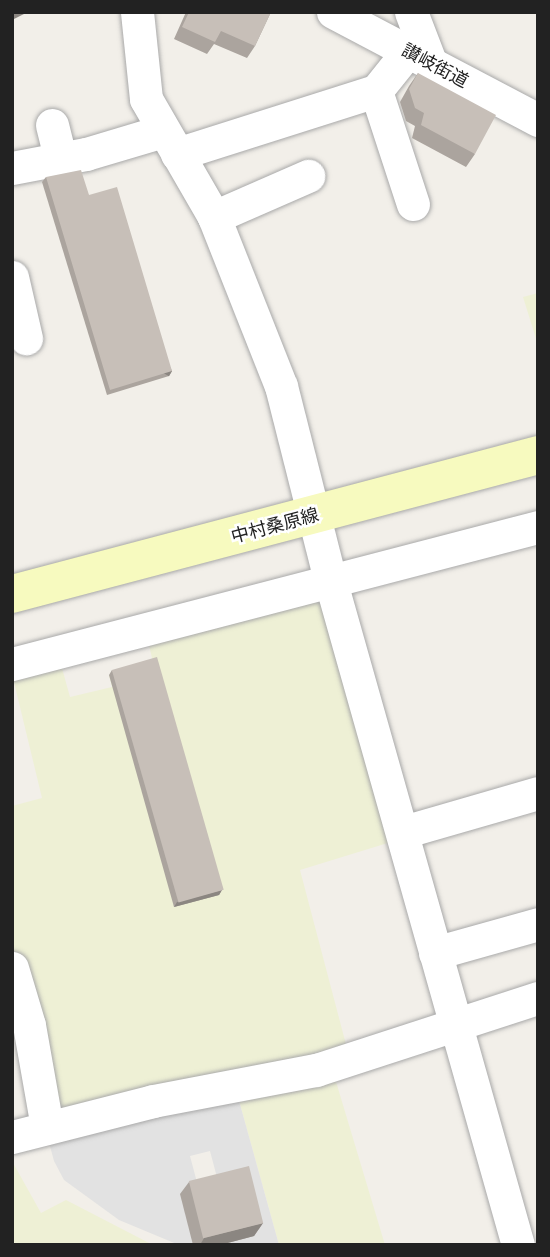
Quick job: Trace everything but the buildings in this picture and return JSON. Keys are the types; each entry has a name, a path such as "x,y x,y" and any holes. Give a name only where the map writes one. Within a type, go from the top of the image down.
{"street":[{"path":"136,12 146,99 214,217 281,386 330,579 403,832 454,1027 518,1245"},
{"name":"讃岐街道","path":"333,12 538,120"},
{"path":"12,168 170,142 376,91 419,58 411,12"},
{"path":"376,91 413,204"},
{"path":"52,125 60,158"},
{"path":"214,217 308,176"},
{"path":"12,277 26,338"},
{"name":"中村桑原線","path":"12,594 538,455"},
{"path":"12,664 330,579 538,527"},
{"path":"403,832 538,793"},
{"path":"435,953 538,924"},
{"path":"12,968 19,1013 47,1127"},
{"path":"12,1137 47,1127 316,1070 538,998"}],"green space":[{"path":"538,293 538,345 523,297"},
{"path":"315,591 325,601 391,842 300,870 348,1052 53,1110 36,1024 12,943 12,806 42,798 12,674 60,661 70,697 112,687 109,675 153,662 147,637"},
{"path":"334,1075 385,1245 279,1245 238,1097"},
{"path":"12,1161 41,1213 66,1200 153,1245 12,1245"}],"shaded area":[{"path":"238,1097 279,1245 220,1245 254,1235 240,1180 219,1185 210,1151 190,1156 199,1190 193,1245 179,1245 119,1220 64,1180 54,1161 48,1139"}]}
